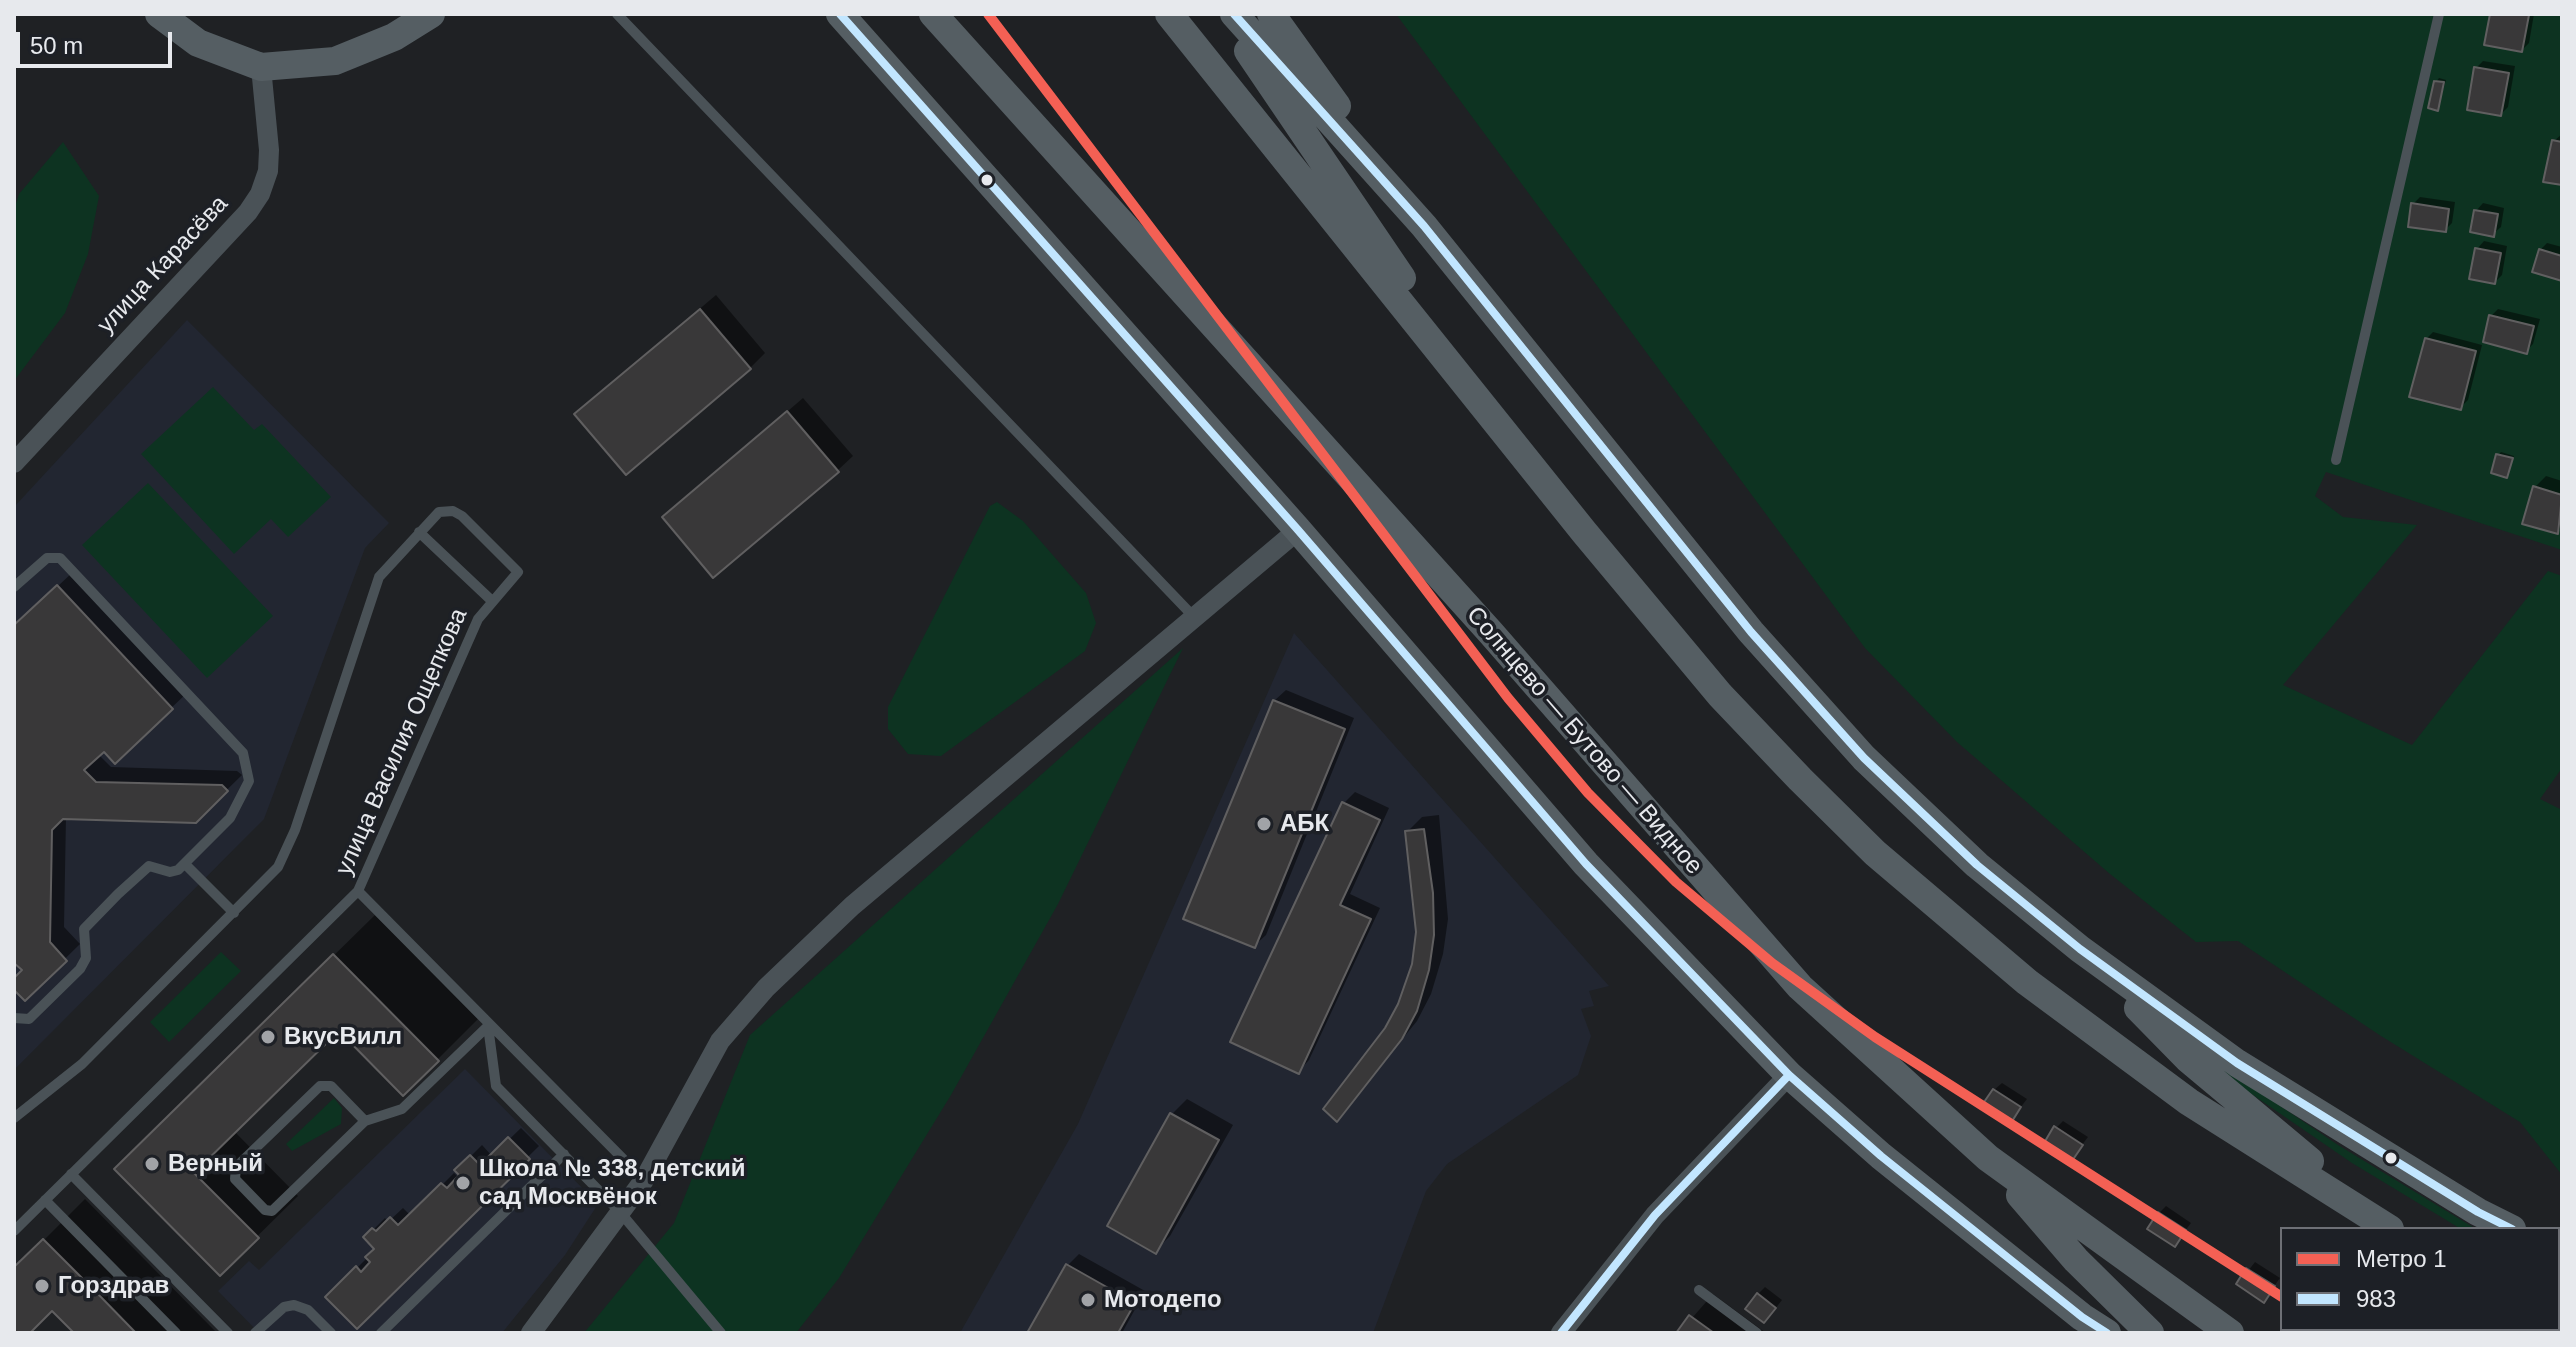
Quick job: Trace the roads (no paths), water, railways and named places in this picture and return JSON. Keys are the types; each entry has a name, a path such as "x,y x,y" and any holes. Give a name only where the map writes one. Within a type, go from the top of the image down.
{"main road":[{"path":"159,14 198,43 261,67 335,61 394,37 431,14"},
{"path":"840,14 1298,530 1586,864 1789,1075 1881,1156 2107,1333"},
{"name":"Солнцево — Бутово — Видное","path":"933,14 1491,633 1800,987 1988,1158 2230,1333"},
{"path":"1169,14 1526,461 1720,695 1875,853 2016,973 2131,1061 2389,1227"},
{"path":"1222,14 1526,461"},
{"path":"1234,14 1424,226 1751,632 1864,758 1977,865 2080,949 2237,1063 2509,1227"},
{"path":"1271,14 1424,226"},
{"path":"2080,949 2188,1059 2390,1227"},
{"path":"1988,1158 2076,1260 2150,1333"}],"street":[{"name":"улица Карасёва","path":"14,463 248,212 260,194 268,171 269,150 261,67"},
{"path":"531,1333 644,1180 720,1041 766,988 852,906 1298,530"},
{"path":"1561,1333 1655,1215 1789,1075"}],"lane":[{"path":"617,14 1193,616"},
{"path":"2336,460 2439,14"},
{"name":"улица Василия Ощепкова","path":"14,1118 82,1064 264,883 285,855 379,577 439,512 453,511 462,516 518,572 491,600 478,619 358,891 14,1231"},
{"path":"419,532 491,600"},
{"path":"14,587 47,558 60,558 243,753 249,781 243,798 230,818 185,864 170,872 154,866 143,869 84,929 86,958 80,969 29,1019 14,1018"},
{"path":"185,864 234,913"},
{"path":"358,891 488,1026 644,1180"},
{"path":"365,1121 331,1086 320,1086 236,1167 235,1179 265,1210 272,1211 365,1121 402,1109 488,1026"},
{"path":"488,1026 496,1086 620,1212 721,1333"},
{"path":"381,1333 564,1154"},
{"path":"71,1174 228,1333"},
{"path":"45,1200 176,1333"},
{"path":"1699,1290 1757,1333"},
{"path":"255,1333 284,1307 294,1305 308,1310 331,1333"}],"metro line":[{"name":"1","path":"988,14 1508,698 1588,793 1676,882 1772,963 1875,1037 2280,1296"}],"place":[{"name":"АБК","path":"1264,824"},
{"name":"ВкусВилл","path":"268,1037"},
{"name":"Верный","path":"152,1164"},
{"name":"Школа № 338, детский сад Москвёнок","path":"463,1183"},
{"name":"Горздрав","path":"42,1286"},
{"name":"Мотодепо","path":"1088,1300"}]}
